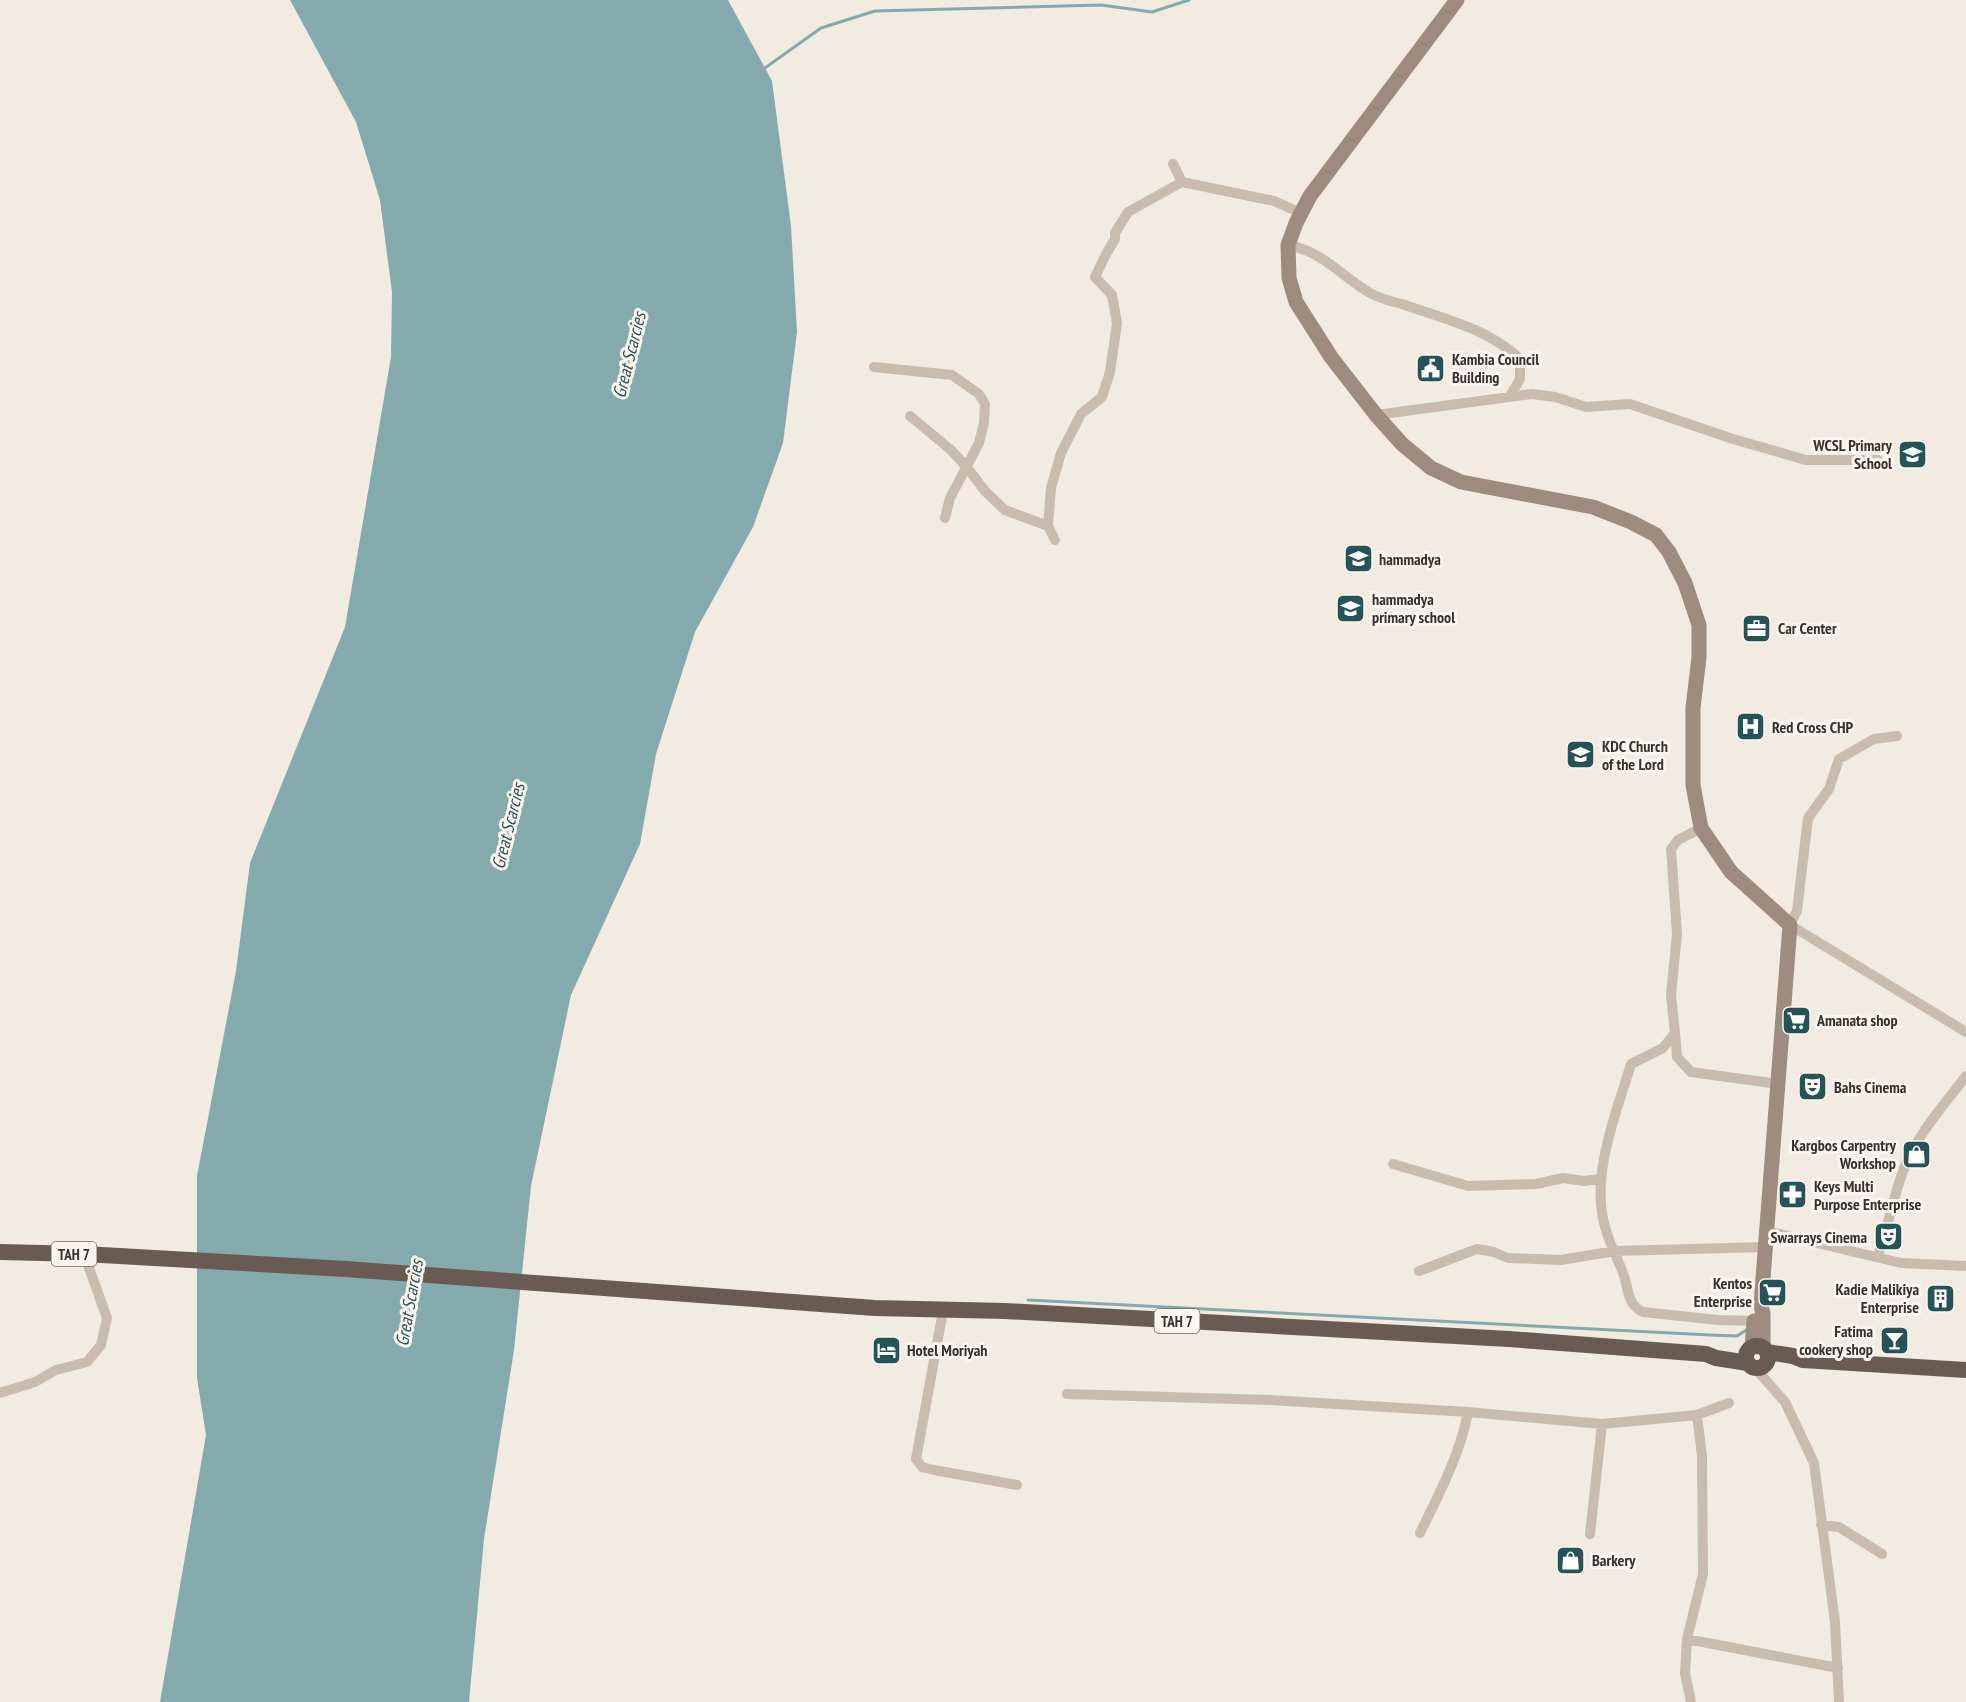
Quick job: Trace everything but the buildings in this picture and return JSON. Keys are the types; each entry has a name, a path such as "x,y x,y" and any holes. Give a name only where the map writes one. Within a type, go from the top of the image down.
{"highway":[{"name":"TAH 7","path":"0,1252 84,1254 346,1269 864,1308 1005,1311 1474,1337 1706,1354 1718,1350 1757,1356 1792,1365 1803,1360 1966,1370"}],"main road":[{"path":"1457,0 1310,196 1288,245 1289,278 1296,302 1331,357 1376,415 1402,444 1431,468 1461,482 1593,507 1631,522 1656,535 1669,552 1685,583 1699,625 1699,657 1694,708 1693,786 1701,828 1731,872 1790,925 1765,1247 1761,1305 1763,1314 1757,1356"},
{"path":"1757,1356 1754,1321 1761,1305"}],"street":[{"path":"1173,164 1182,182"},
{"path":"1055,540 1048,525 1051,488 1061,453 1081,414 1102,397 1110,372 1117,323 1112,295 1095,277 1115,239 1115,233 1128,212 1182,182 1274,201 1301,213"},
{"path":"1288,245 1304,248 1326,260 1371,294 1473,328 1505,345 1520,359 1520,380 1510,396"},
{"path":"874,367 952,375 979,394 986,404 979,443 950,498 945,518"},
{"path":"1376,415 1532,394 1555,397 1586,407 1630,404 1733,439 1806,460 1878,460"},
{"path":"910,416 951,450 985,491 1005,510 1048,525"},
{"path":"1897,736 1874,739 1839,759 1829,789 1808,818 1797,910 1790,925 1966,1032"},
{"path":"1701,828 1678,840 1671,849 1677,934 1671,995 1677,1057 1691,1072 1778,1084"},
{"path":"1676,1033 1663,1048 1631,1064 1608,1140 1601,1179 1600,1198 1605,1229 1625,1278 1631,1302 1636,1309 1643,1312 1679,1316 1754,1321"},
{"path":"1877,1257 1887,1231 1899,1181 1910,1155 1966,1076"},
{"path":"1393,1164 1468,1186 1536,1184 1563,1178 1584,1181 1601,1179"},
{"path":"1767,1231 1901,1263 1965,1263"},
{"path":"1419,1271 1477,1249 1494,1252 1508,1258 1561,1260 1615,1251 1765,1247"},
{"path":"0,1393 35,1382 56,1370 87,1362 101,1345 107,1318 84,1254"},
{"path":"943,1311 916,1459 922,1467 1017,1485"},
{"path":"1757,1356 1785,1402 1814,1463 1835,1622 1839,1702"},
{"path":"1067,1394 1270,1400 1467,1412 1602,1424 1697,1415 1729,1402"},
{"path":"1420,1533 1456,1455 1464,1432 1467,1412"},
{"path":"1691,1702 1685,1673 1687,1639 1704,1574 1702,1456 1697,1415"},
{"path":"1590,1534 1602,1424"},
{"path":"1821,1525 1839,1527 1882,1554"},
{"path":"1687,1639 1838,1668"}],"water":[{"name":"Great Scarcies","path":"290,0 728,0 772,81 791,226 797,332 783,443 753,527 695,632 656,754 640,844 571,995 531,1186 514,1350 484,1539 469,1702 160,1702 206,1435 197,1378 197,1176 236,971 250,863 345,627 391,357 392,292 380,200 356,122"}],"waterway":[{"path":"762,70 821,28 875,11 1101,5 1152,12 1189,0"},
{"path":"1028,1300 1710,1335 1737,1336 1748,1329"}],"place":[{"name":"Kambia Council Building","path":"1431,368"},
{"name":"WCSL Primary School","path":"1913,454"},
{"name":"hammadya","path":"1358,559"},
{"name":"hammadya primary school","path":"1351,608"},
{"name":"Car Center","path":"1757,628"},
{"name":"Red Cross CHP","path":"1751,727"},
{"name":"KDC Church of the Lord","path":"1581,755"},
{"name":"Amanata shop","path":"1796,1020"},
{"name":"Bahs Cinema","path":"1813,1087"},
{"name":"Kargbos Carpentry Workshop","path":"1917,1154"},
{"name":"Keys Multi Purpose Enterprise","path":"1793,1195"},
{"name":"Swarrays Cinema","path":"1888,1237"},
{"name":"Kentos Enterprise","path":"1773,1292"},
{"name":"Kadie Malikiya Enterprise","path":"1940,1298"},
{"name":"Fatima cookery shop","path":"1894,1340"},
{"name":"Hotel Moriyah","path":"886,1350"},
{"name":"Barkery","path":"1571,1560"}]}
